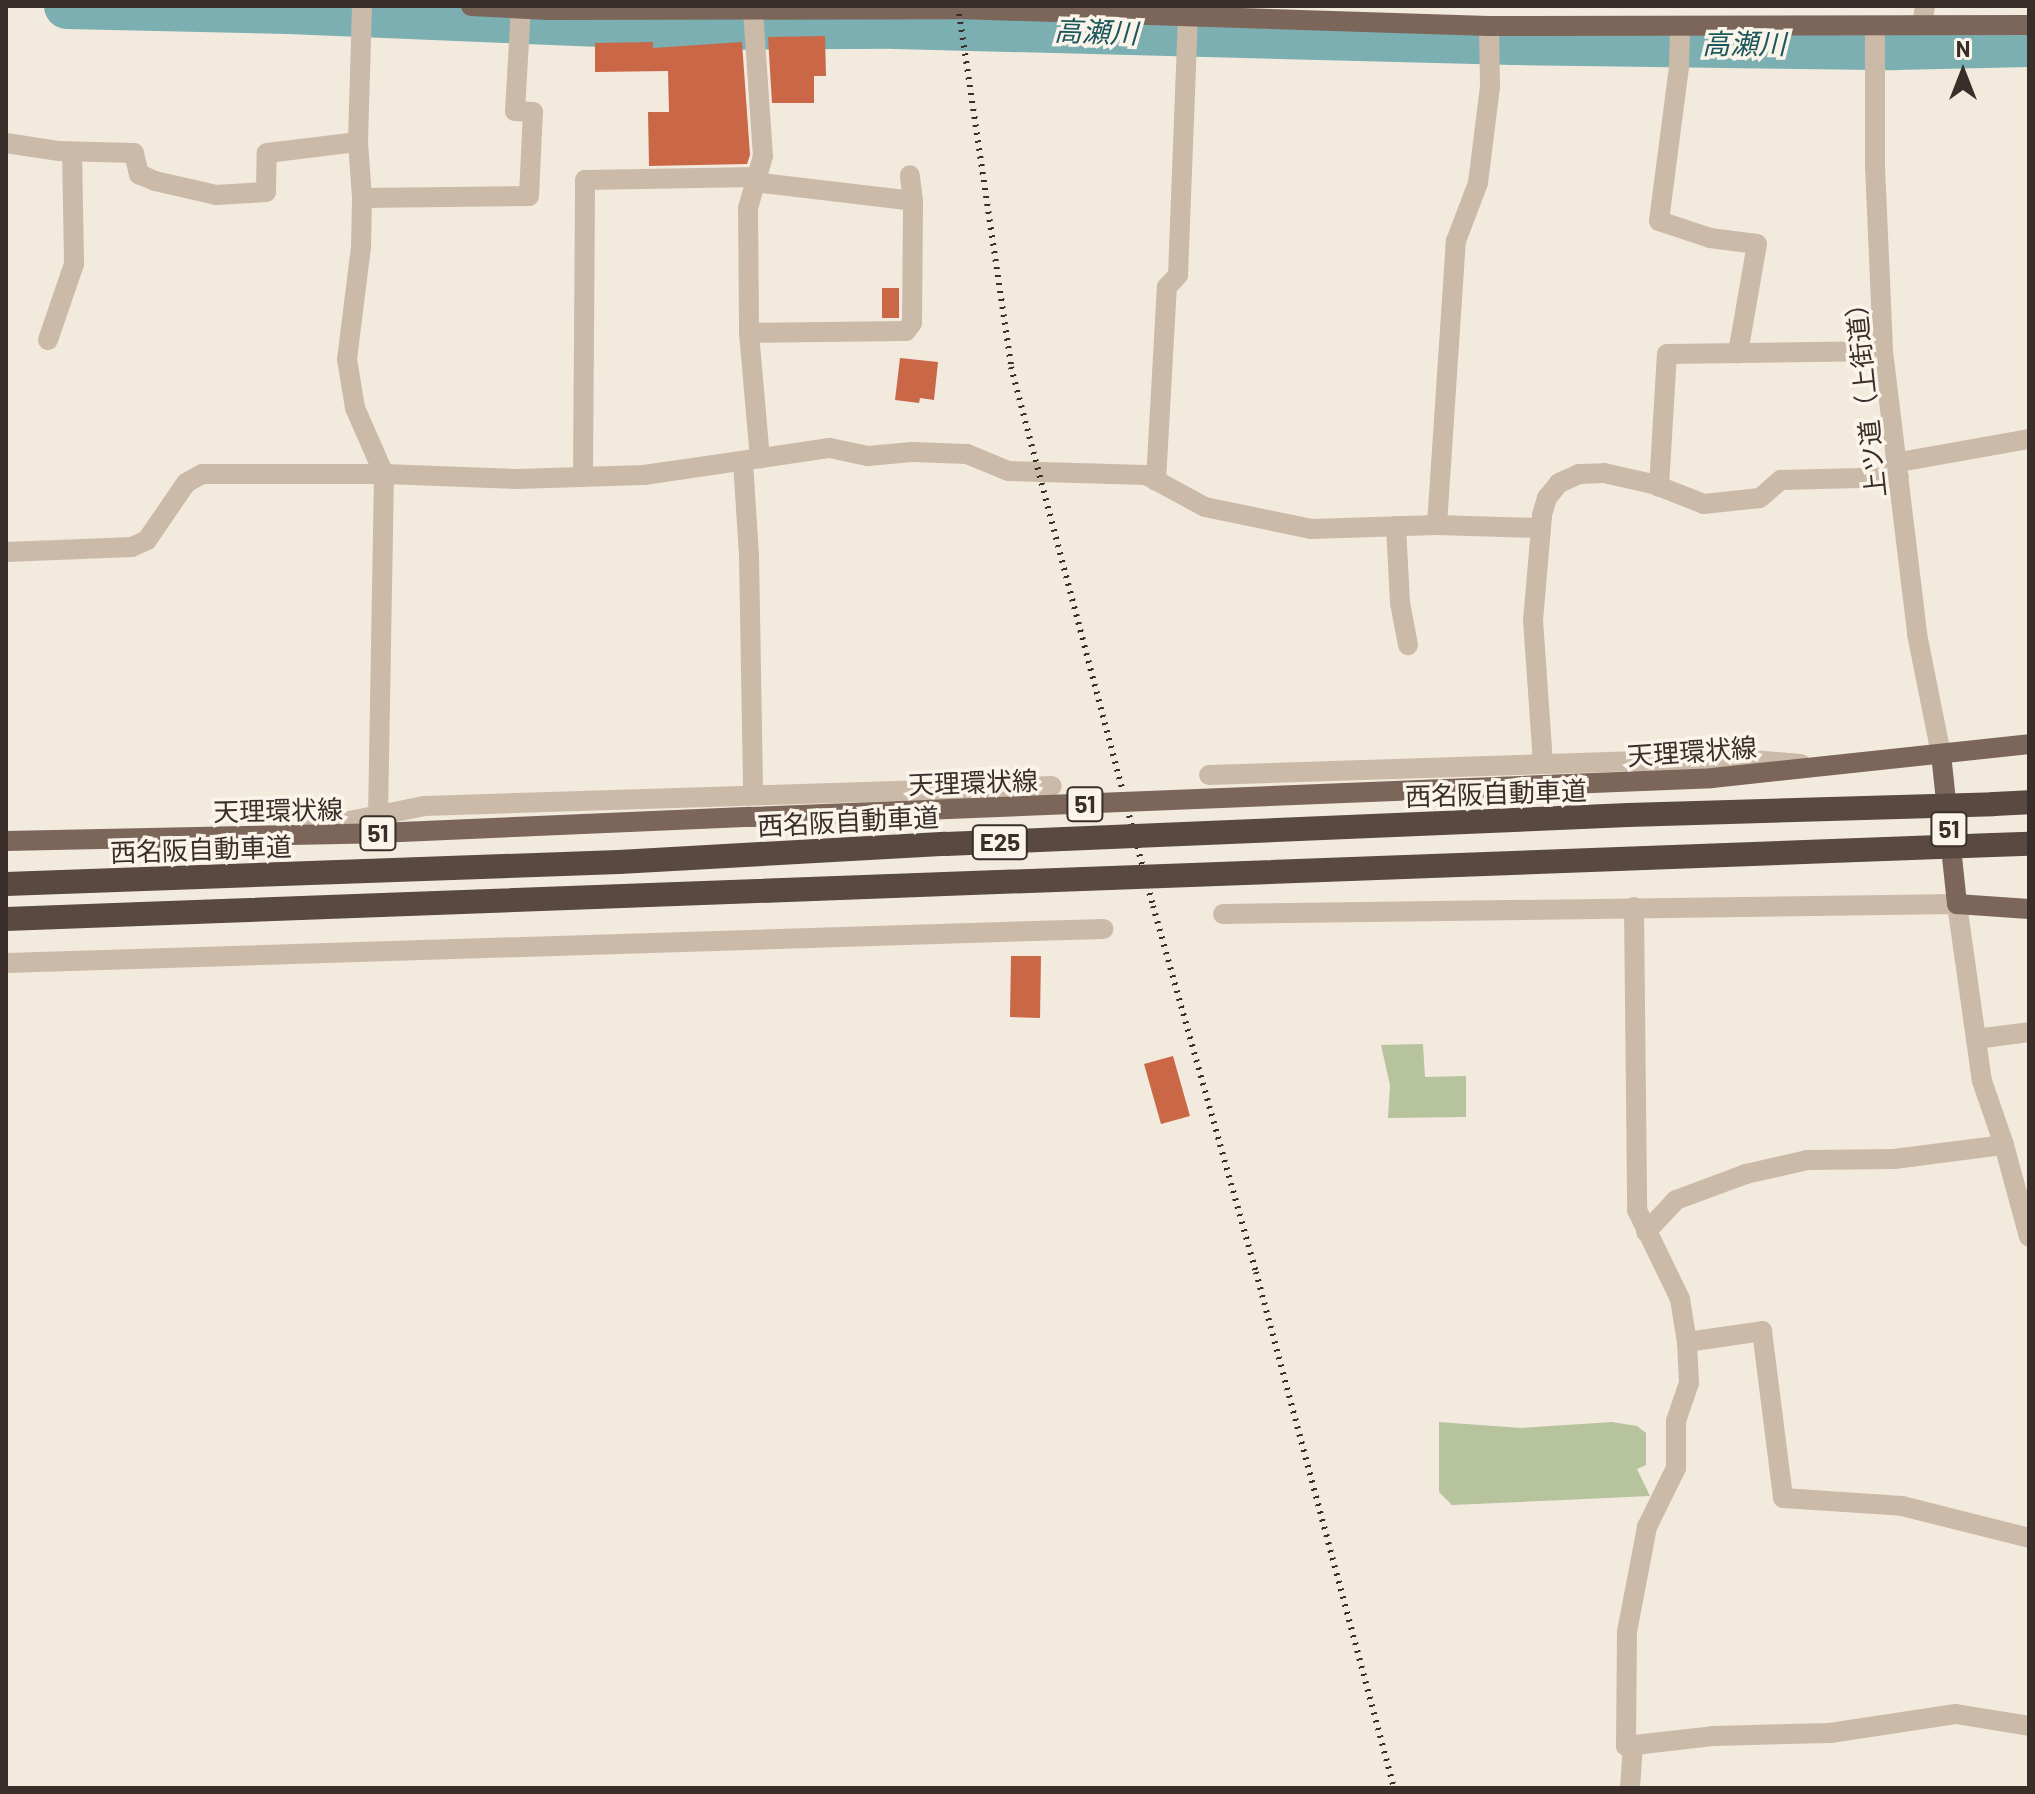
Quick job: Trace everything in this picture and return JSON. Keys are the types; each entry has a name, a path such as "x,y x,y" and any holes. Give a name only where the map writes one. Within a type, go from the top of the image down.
{"highway":[{"name":"西名阪自動車道","path":"6,884 619,862 946,844 1628,815 2029,802"},
{"name":"E25","path":"6,919 2029,844"}],"main road":[{"path":"471,6 753,13 974,8 1188,17 1239,13 1327,13 1489,26 1875,26 1924,16 2029,25"},
{"name":"天理環状線","path":"6,841 378,833 1712,778 2029,744"},
{"name":"51","path":"1941,754 1957,904"},
{"path":"1957,904 2029,909"}],"street":[{"path":"362,6 358,142 361,247 347,359 355,408 384,474 378,833"},
{"path":"362,198 529,196 533,112 515,111 521,8"},
{"path":"753,13 763,141 763,156 748,208 753,793"},
{"path":"1156,481 1167,287 1178,275 1188,17"},
{"path":"1437,525 1456,241 1478,183 1490,87 1489,26"},
{"path":"1680,26 1679,67 1659,221 1710,238 1757,244 1738,353"},
{"name":"上ツ道（上街道）","path":"1875,26 1875,166 1883,351 1917,634 1941,754"},
{"path":"6,143 72,152 134,153 139,174 155,181 216,195 266,192 267,153 358,142"},
{"path":"48,340 74,264 72,152"},
{"path":"749,333 906,331 912,323 913,201 910,175"},
{"path":"583,477 585,180 755,180 913,201"},
{"path":"1659,487 1667,354 1883,351"},
{"path":"1543,763 1533,621 1541,528 1547,498 1559,483 1579,474 1604,473 1659,487 1704,504 1760,498 1781,480 1897,470 2029,439"},
{"path":"6,552 132,547 147,540 186,483 202,474 384,474 517,479 644,475 830,448 868,456 912,452 967,454 1008,471 1146,475 1205,507 1311,529 1437,525 1541,528"},
{"path":"1396,526 1400,603 1408,645"},
{"path":"1209,775 1731,758 1826,766"},
{"path":"281,836 379,812 424,806 753,793 1052,786"},
{"path":"1223,914 1957,904 1982,1081 2004,1145 2029,1237"},
{"path":"1634,907 1637,1210 1680,1299 1689,1383 1676,1421 1676,1468 1647,1527 1627,1632 1624,1743 1633,1745 1714,1736 1830,1733 1956,1714 2029,1726"},
{"path":"6,963 1103,929"},
{"path":"1976,1039 2029,1032"},
{"path":"1646,1232 1676,1200 1746,1174 1807,1160 1894,1159 2004,1145"},
{"path":"1687,1342 1762,1331 1779,1492 1783,1498 1902,1506 2029,1538"},
{"path":"1630,1788 1633,1745"}],"green space":[{"path":"1423,1044 1425,1077 1466,1076 1466,1117 1388,1118 1390,1085 1381,1045"},
{"path":"1439,1422 1521,1428 1612,1422 1637,1426 1646,1433 1646,1465 1637,1469 1650,1496 1452,1505 1439,1492"}],"building":[{"path":"825,36 826,76 814,76 814,103 772,103 768,37"},
{"path":"653,42 653,48 742,42 750,155 747,164 649,166 648,112 669,112 668,71 595,72 595,43"},
{"path":"882,288 899,288 899,318 882,318"},
{"path":"900,358 938,362 934,400 920,398 919,403 895,400"},
{"path":"1011,956 1041,956 1040,1018 1010,1017"},
{"path":"1173,1056 1190,1116 1161,1124 1144,1064"}],"waterway":[{"name":"高瀬川","path":"67,6 289,11 668,27 896,26 1514,42 1895,47 2029,44"}],"railway":[{"path":"958,6 1011,367 1153,906 1256,1272 1394,1788"}]}
